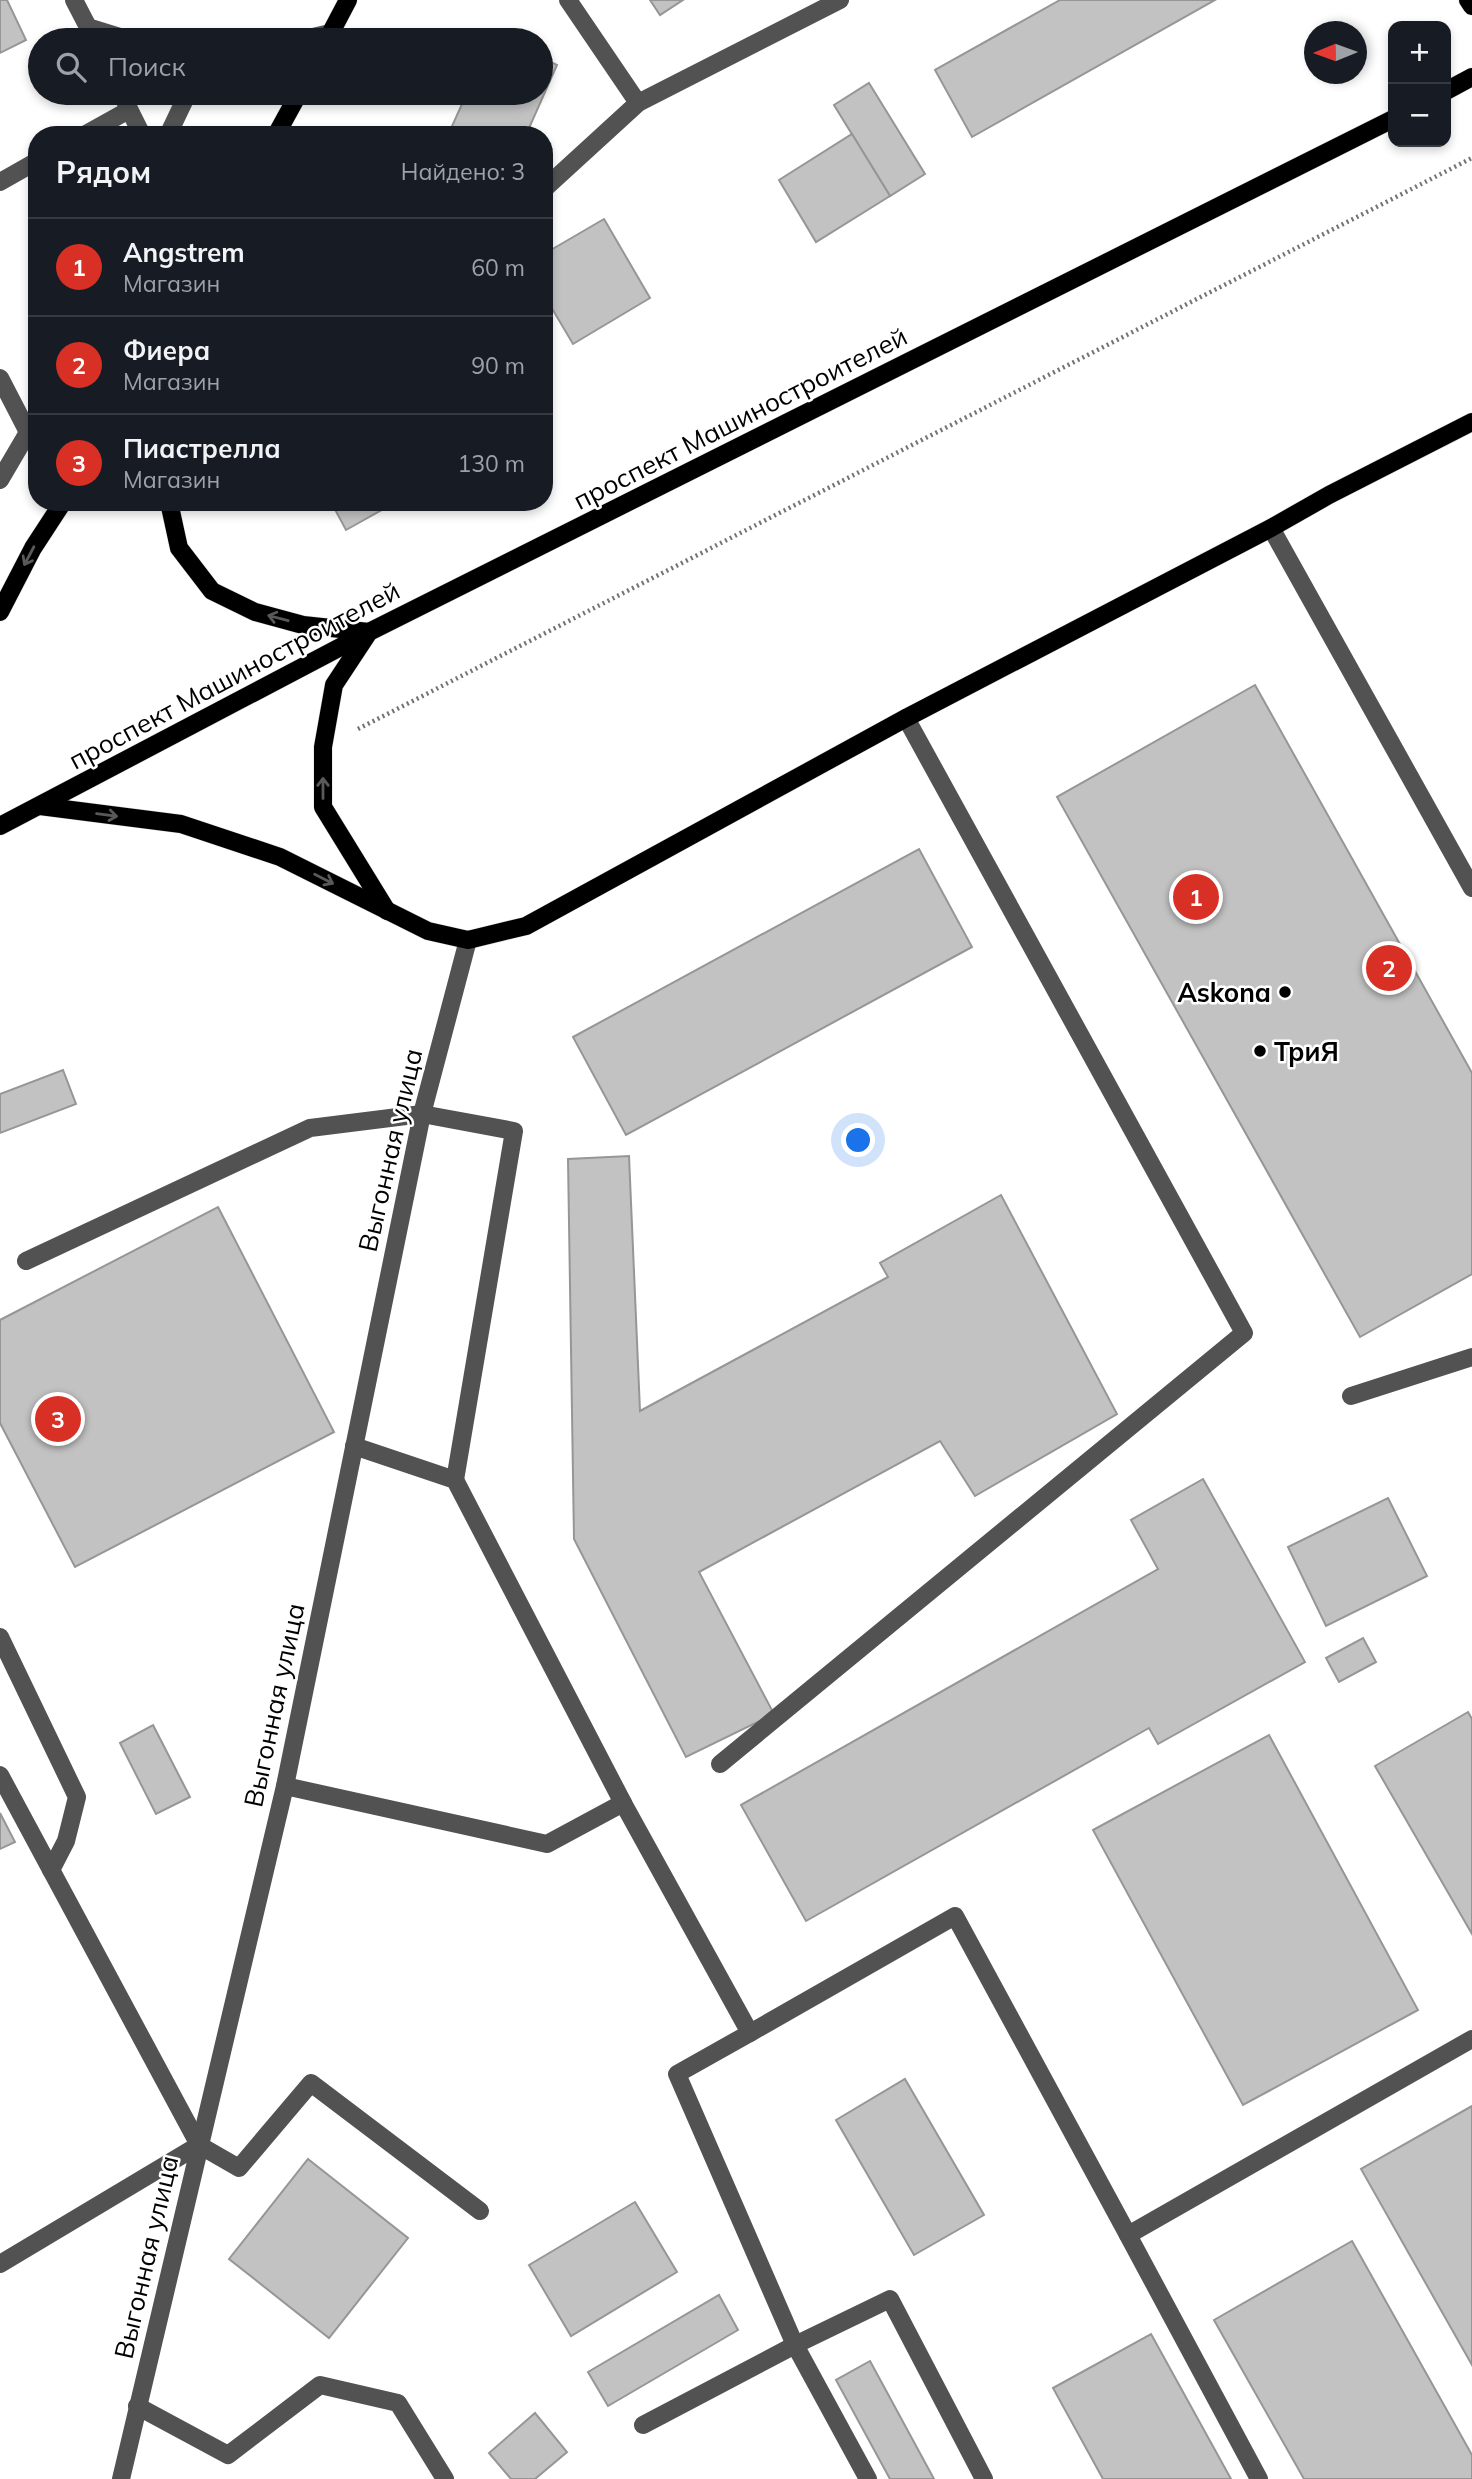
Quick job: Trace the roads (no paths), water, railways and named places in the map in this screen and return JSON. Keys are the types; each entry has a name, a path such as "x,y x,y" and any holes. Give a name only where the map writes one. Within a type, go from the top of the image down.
{"main road":[{"path":"334,28 348,0"},
{"path":"1468,0 1472,6"},
{"path":"1451,88 1472,77"},
{"path":"281,126 292,105"},
{"name":"проспект Машиностроителей","path":"0,825 369,632 1388,122"},
{"path":"40,806 181,824 280,857 428,931 468,940 526,926 906,718 1472,422"},
{"path":"0,612 33,548 57,511"},
{"path":"171,511 179,548 212,591 255,612 291,622 369,632 334,685 323,747 323,807 387,911"}],"street":[{"path":"74,0 89,28"},
{"path":"568,0 638,103"},
{"path":"553,181 638,103 840,0"},
{"path":"127,105 137,126"},
{"path":"172,126 182,105"},
{"path":"101,126 129,110"},
{"path":"0,181 28,166"},
{"path":"0,377 28,432"},
{"path":"0,480 28,436"},
{"path":"1271,528 1472,888"},
{"path":"720,1764 1244,1333 906,718"},
{"name":"Выгонная улица","path":"121,2479 285,1786 422,1114 468,940"},
{"path":"26,1261 310,1128 422,1114 514,1131 455,1480 623,1803 750,2034"},
{"path":"1351,1396 1472,1357"},
{"path":"354,1446 455,1480"},
{"path":"0,1636 77,1797 66,1841 51,1870"},
{"path":"0,1775 199,2145 239,2168 311,2083 480,2211"},
{"path":"285,1786 547,1844 623,1803"},
{"path":"868,2479 795,2345 677,2074 954,1916 1259,2479"},
{"path":"1128,2235 1472,2039"},
{"path":"0,2264 199,2145"},
{"path":"643,2425 795,2345 890,2299 984,2479"},
{"path":"137,2406 228,2455 320,2385 398,2403 445,2479"}],"place":[{"name":"Angstrem","path":"1196,897"},
{"name":"Фиера","path":"1389,968"},
{"name":"Askona","path":"1285,992"},
{"name":"ТриЯ","path":"1260,1051"},
{"name":"Пиастрелла","path":"58,1419"}]}
